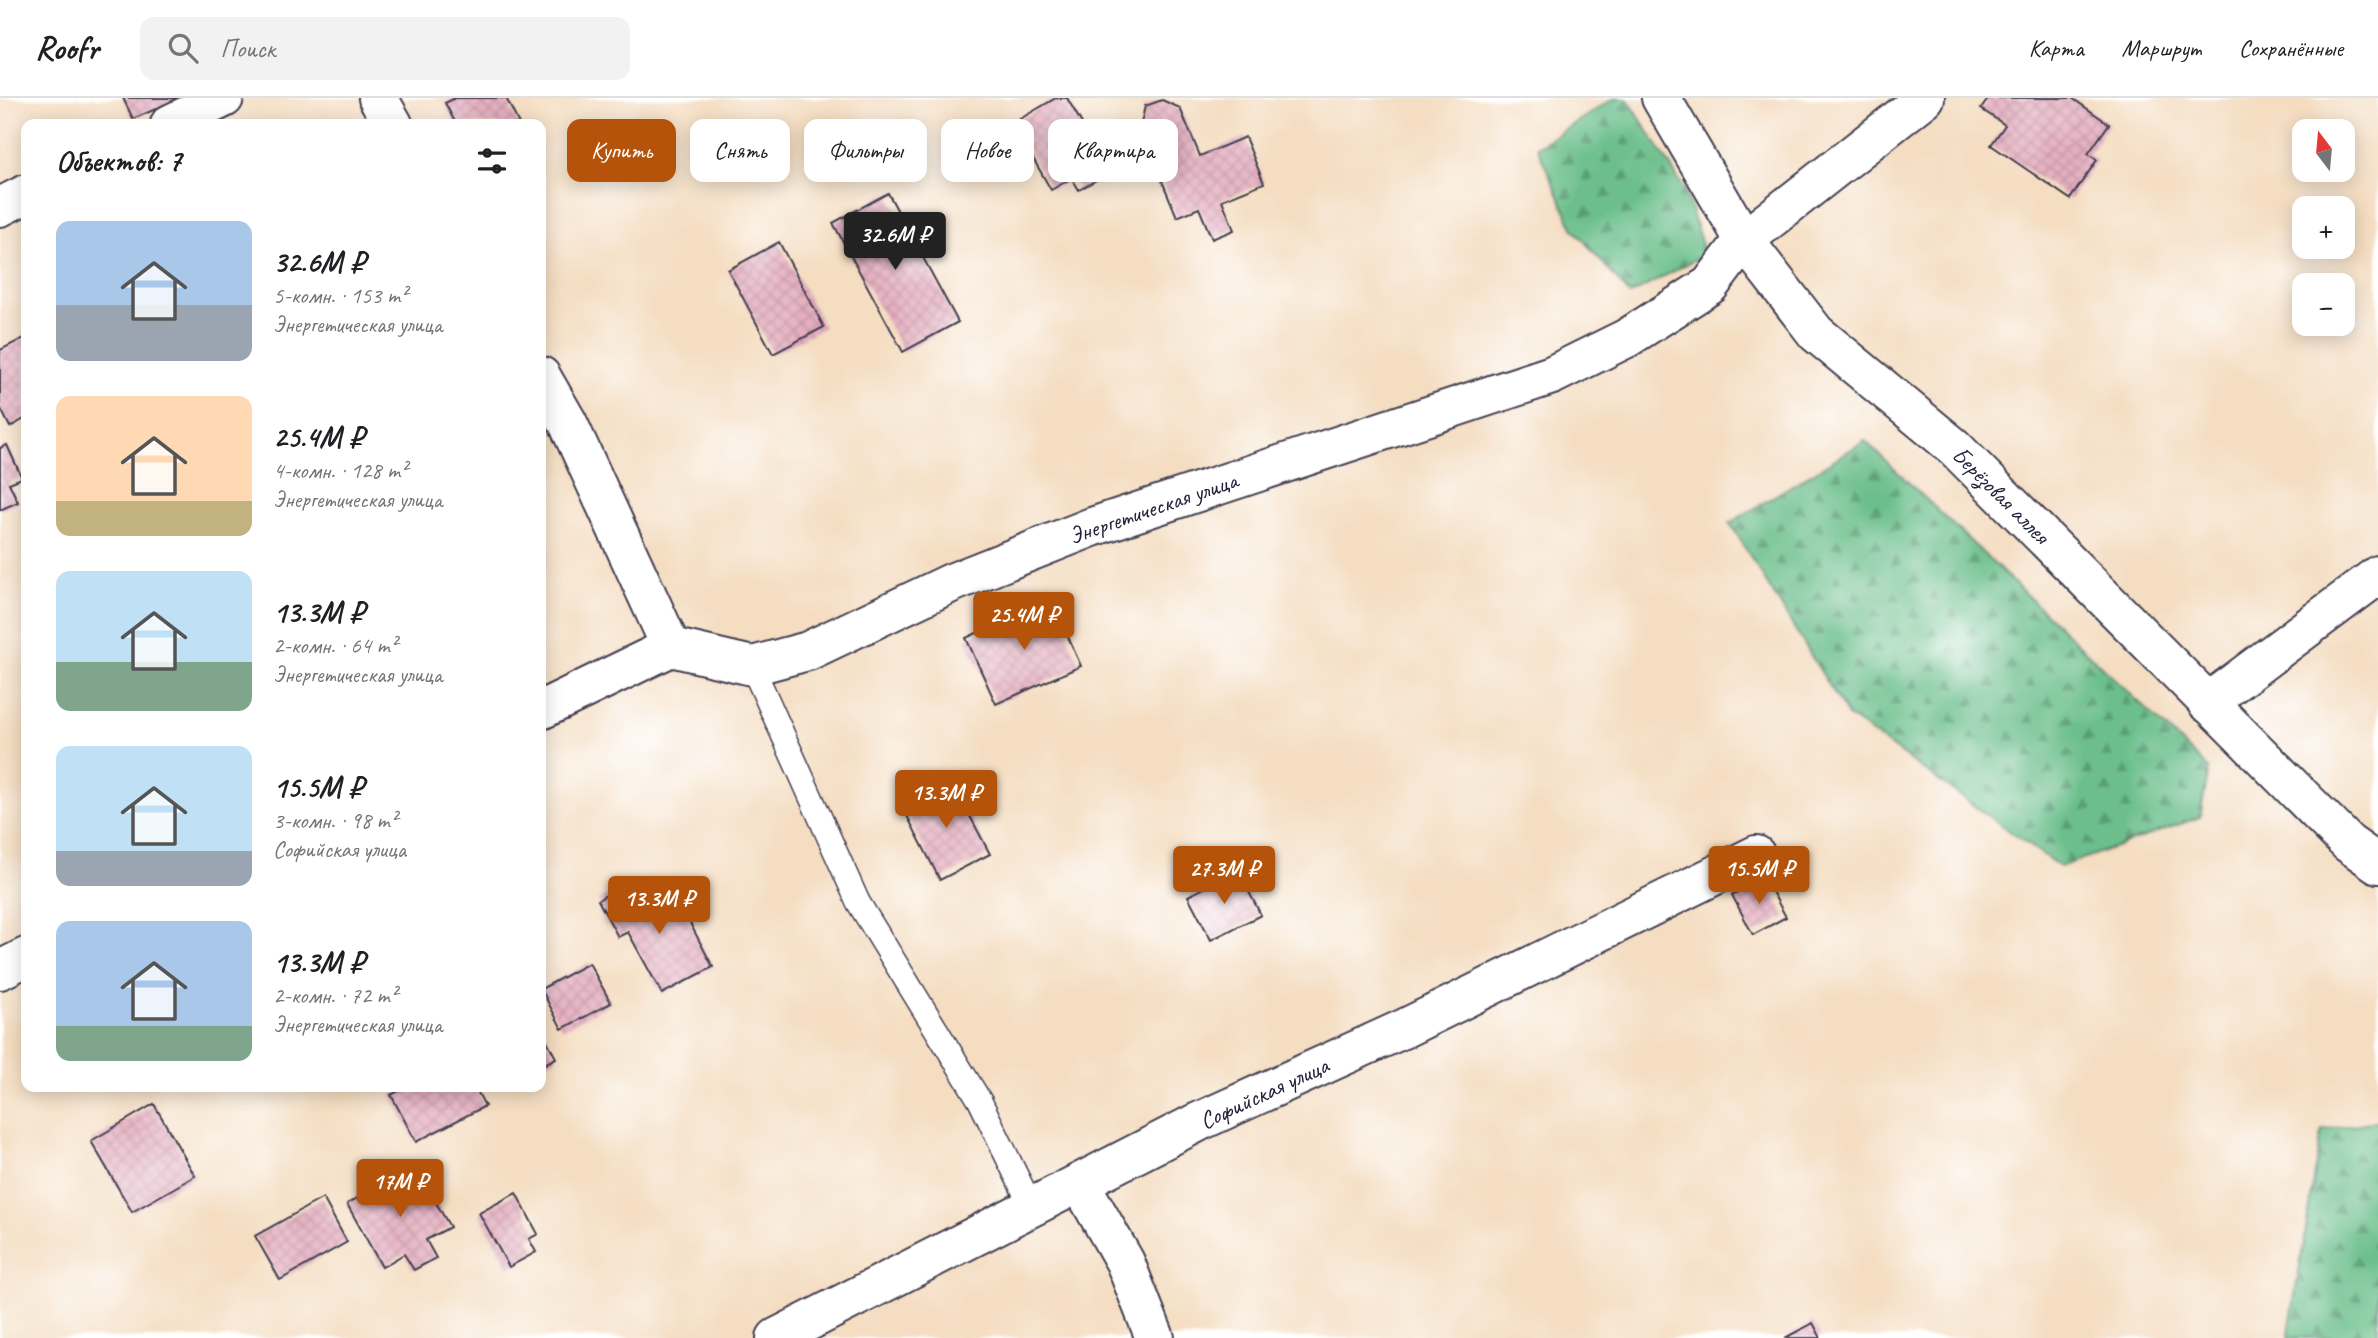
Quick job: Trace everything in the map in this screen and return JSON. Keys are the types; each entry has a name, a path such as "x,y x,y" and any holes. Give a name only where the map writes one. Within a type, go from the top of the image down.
{"street":[{"path":"180,119 224,98"},
{"path":"378,98 390,119"},
{"name":"Берёзовая аллея","path":"1661,98 1744,240 1816,333 1954,447 2348,843 2378,863"},
{"name":"Энергетическая улица","path":"671,647 752,666 808,651 951,583 1092,527 1552,376 1627,338 1710,285 1744,240 1926,98"},
{"path":"0,207 21,196"},
{"path":"546,385 568,422 671,647 546,708"},
{"path":"2207,703 2378,575"},
{"name":"Софийская улица","path":"776,1338 1198,1122 1405,1028 1756,855"},
{"path":"0,970 21,960"},
{"path":"1080,1182 1125,1262 1155,1338"}],"lane":[{"path":"752,666 859,902 980,1101 1032,1208"}],"green space":[{"path":"1615,98 1627,98 1684,188 1705,254 1630,295 1573,228 1537,147"},
{"path":"1865,441 2209,769 2200,817 2060,867 1848,716 1730,523"},
{"path":"2378,1121 2378,1338 2288,1338 2322,1130"}],"building":[{"path":"123,98 181,98 133,119"},
{"path":"455,98 506,98 516,119 453,119 445,103"},
{"path":"1056,98 1067,98 1079,119 1048,119 1048,182 1065,182 1051,190 1034,160 1034,119 1020,119"},
{"path":"1989,98 2072,98 2109,124 2088,154 2097,160 2070,199 1991,145 2005,125 1981,109"},
{"path":"1162,100 1180,108 1200,156 1245,137 1264,183 1222,200 1234,230 1212,239 1199,208 1177,217 1162,182 1178,182 1178,119 1142,119 1145,106"},
{"path":"1074,182 1093,182 1079,190"},
{"path":"888,193 958,322 903,352 833,223"},
{"path":"779,242 824,327 773,354 728,270"},
{"path":"21,340 21,421 10,427 0,407 0,350"},
{"path":"7,445 21,478 9,483 18,502 0,510 0,448"},
{"path":"1051,599 1081,666 996,704 966,638"},
{"path":"951,780 990,854 940,880 902,806"},
{"path":"1238,871 1261,915 1211,940 1188,896"},
{"path":"1764,877 1786,917 1753,935 1732,895"},
{"path":"657,886 670,909 680,904 713,967 662,994 628,932 618,937 598,900 618,888 626,902"},
{"path":"589,963 611,1003 562,1029 546,999 546,986"},
{"path":"546,1039 556,1058 546,1063"},
{"path":"397,1092 478,1092 485,1106 416,1142 391,1095"},
{"path":"154,1104 195,1176 132,1212 91,1141"},
{"path":"415,1166 450,1227 426,1240 436,1258 414,1270 404,1254 382,1267 347,1204"},
{"path":"516,1193 538,1234 529,1239 536,1252 509,1267 479,1213"},
{"path":"323,1198 347,1242 280,1280 255,1236"},
{"path":"1813,1323 1821,1338 1785,1338"}]}
